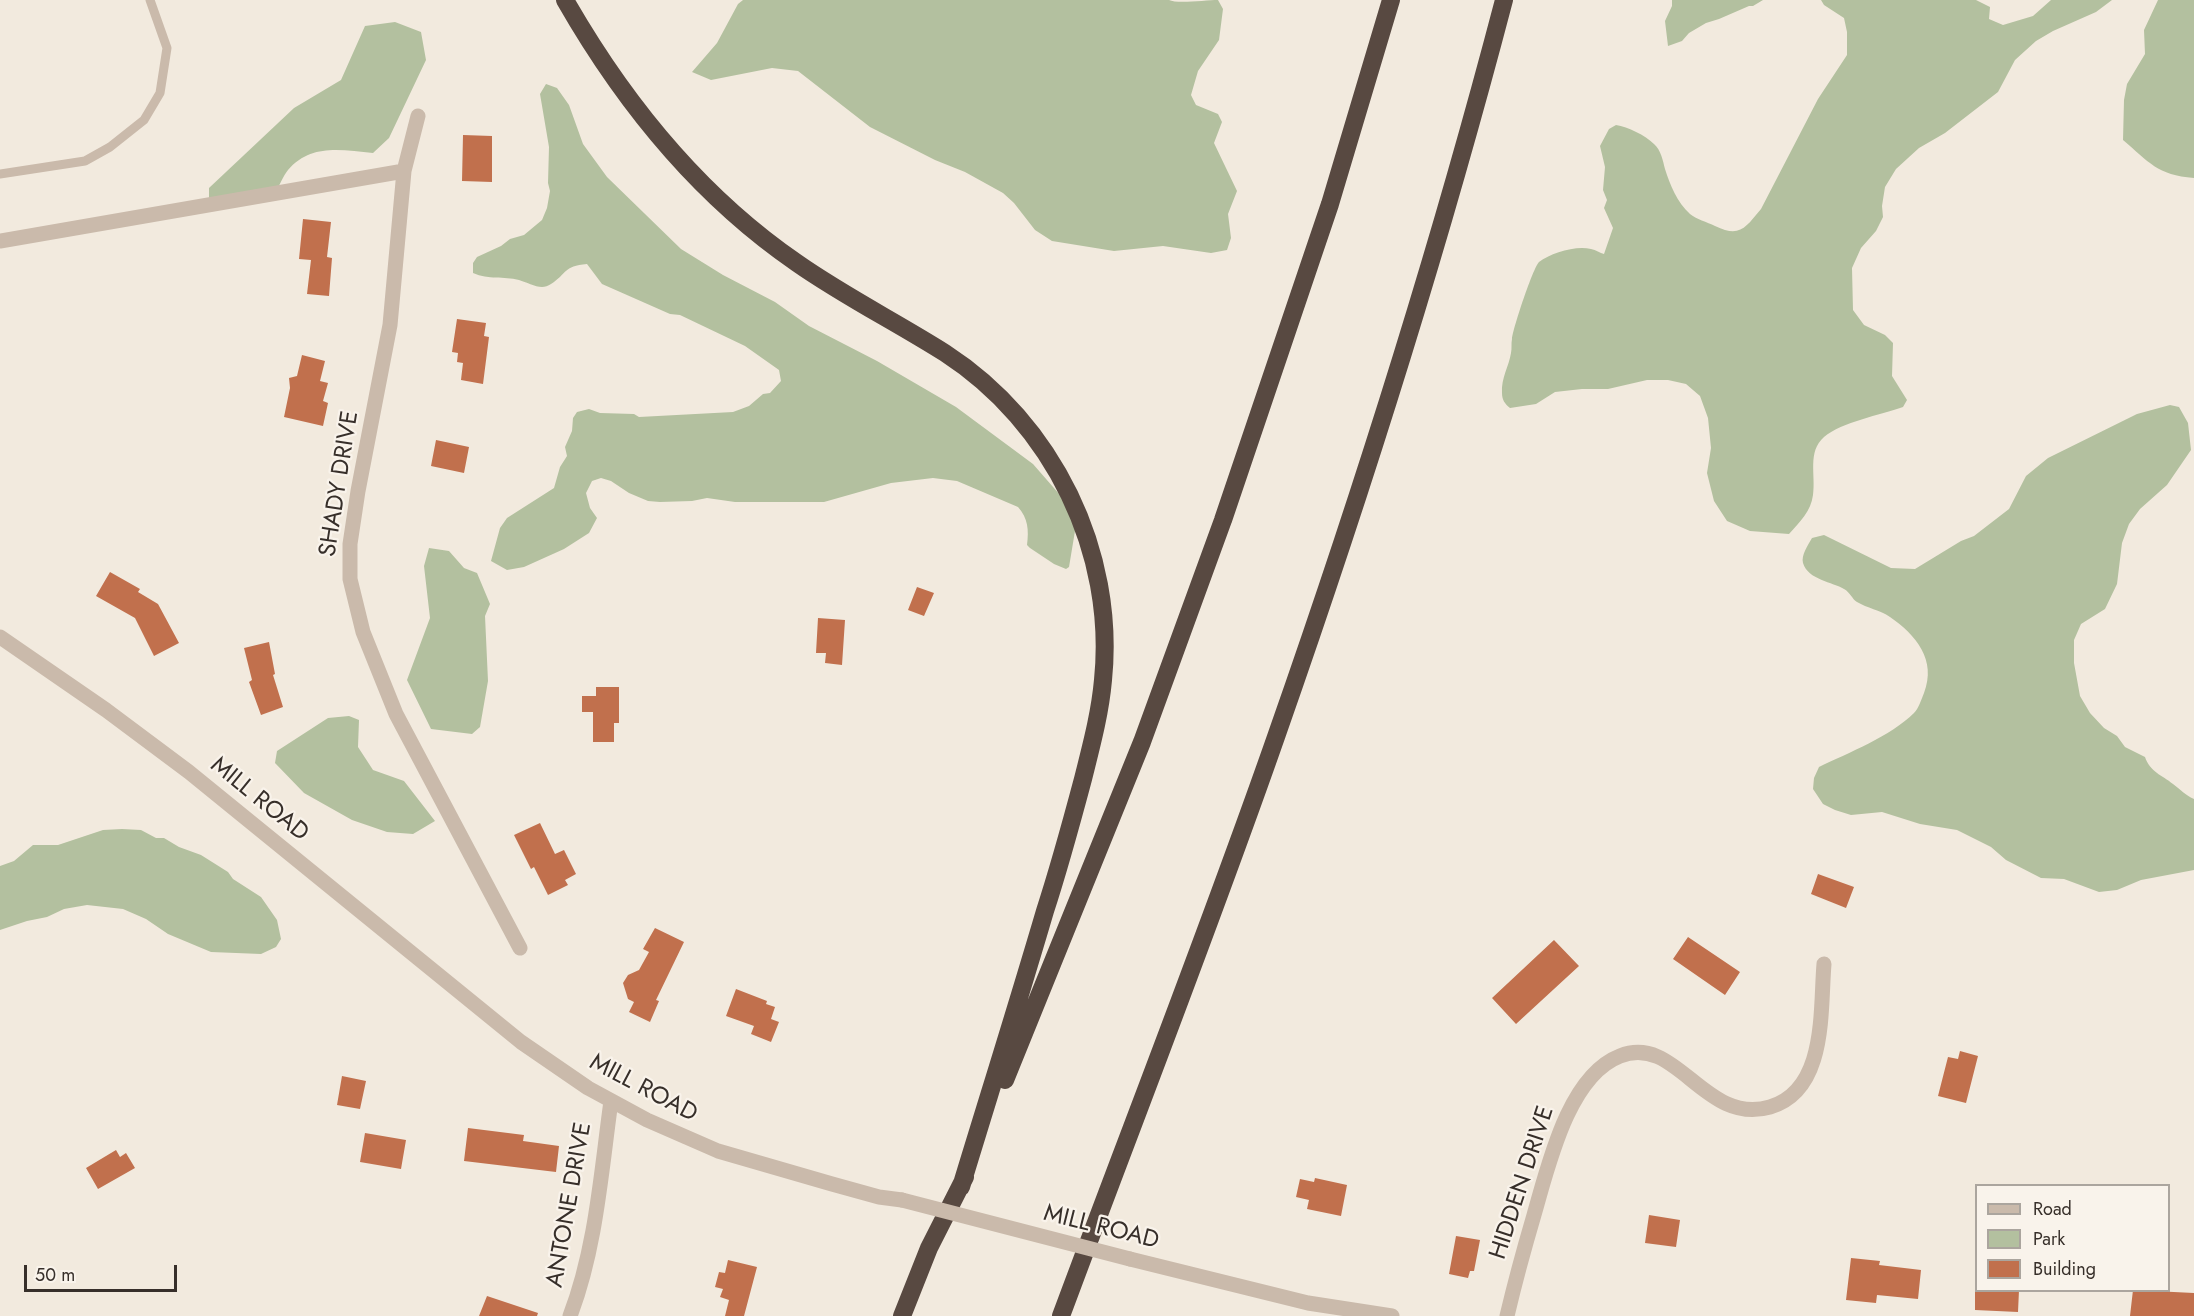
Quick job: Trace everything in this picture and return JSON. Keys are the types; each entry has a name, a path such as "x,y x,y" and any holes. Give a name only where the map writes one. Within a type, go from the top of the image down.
{"highway":[{"path":"565,0 597,54 642,118 709,193 737,218 797,264 948,356 1005,401 1051,460 1066,486 1087,537 1100,584 1105,621 1104,679 1100,710 1058,870 961,1187"},
{"path":"902,1316 929,1248 961,1187 1142,742 1213,547 1327,215 1390,0"},
{"path":"1061,1316 1276,738 1335,566 1438,240 1504,0"}],"street":[{"name":"SHADY DRIVE","path":"418,116 404,171 390,325 358,491 350,544 350,579 363,632 396,714 520,948"},
{"path":"0,241 404,171"},
{"name":"MILL ROAD","path":"0,637 98,704 189,772 521,1042 560,1070 611,1101 663,1127 718,1151 879,1197 902,1200 1334,1312 1392,1316"},
{"name":"HIDDEN DRIVE","path":"1507,1316 1552,1152 1572,1105 1594,1073 1607,1062 1621,1055 1636,1052 1664,1060 1725,1105 1755,1110 1779,1104 1801,1087 1814,1062 1818,1043 1824,964"},
{"name":"ANTONE DRIVE","path":"570,1316 581,1285 590,1248 611,1101"}],"lane":[{"path":"0,174 85,161 110,147 144,120 160,93 167,48 150,0"}],"green space":[{"path":"743,0 1169,0 1185,2 1218,0 1223,9 1219,40 1198,71 1191,95 1196,105 1218,114 1222,122 1214,143 1237,191 1228,214 1231,238 1227,250 1211,253 1163,246 1114,251 1052,241 1035,230 1003,193 965,172 935,160 870,127 798,71 772,68 711,80 692,72 717,43 738,4"},
{"path":"1672,0 1763,0 1753,6 1706,23 1689,33 1682,41 1668,46 1665,21 1672,6"},
{"path":"1821,0 1976,0 1990,7 1989,19 2003,25 2033,16 2051,0 2112,0 2096,12 2036,41 2015,60 1998,92 1945,133 1919,148 1896,169 1885,187 1883,217 1876,231 1861,248 1852,268 1853,310 1864,325 1885,335 1893,343 1892,376 1907,400 1903,407 1851,423 1824,437 1814,457 1814,487 1810,506 1789,534 1750,531 1727,521 1714,501 1707,473 1711,448 1708,418 1700,396 1686,384 1668,380 1647,380 1608,389 1555,392 1536,404 1510,408 1503,398 1502,388 1516,323 1528,286 1539,262 1557,253 1578,248 1591,249 1604,254 1613,228 1604,208 1607,200 1603,190 1605,167 1600,146 1609,129 1616,125 1626,128 1656,146 1674,193 1692,216 1723,229 1736,231 1746,226 1761,209 1818,99 1847,55 1847,32 1844,18 1824,5"},
{"path":"2158,0 2194,0 2194,178 2171,174 2154,166 2123,140 2124,100 2127,84 2145,54 2144,30"},
{"path":"395,22 421,32 426,60 389,138 373,153 328,150 307,156 297,161 288,170 276,191 209,199 209,188 294,108 341,80 365,26"},
{"path":"546,84 557,88 569,105 583,144 607,177 681,249 723,275 775,302 809,326 877,361 956,407 1033,464 1067,503 1076,525 1069,567 1066,569 1054,564 1027,545 1027,524 1018,507 957,481 933,478 891,483 824,502 735,502 707,498 660,502 648,501 601,478 592,481 586,493 590,508 597,518 589,533 564,549 524,567 507,570 491,561 500,528 507,518 554,488 560,467 567,456 565,447 572,431 573,418 577,412 589,409 600,413 634,414 639,417 733,412 749,406 763,394 770,393 781,381 779,370 745,346 680,315 670,314 602,284 587,264 569,269 551,284 543,287 519,280 473,273 473,263 477,257 501,246 510,239 524,235 542,220 547,208 550,191 548,183 549,147 540,94"},
{"path":"2170,405 2179,407 2188,423 2191,450 2167,485 2140,509 2129,524 2122,543 2117,584 2105,609 2081,624 2074,640 2074,663 2080,696 2090,713 2104,728 2117,736 2125,747 2145,757 2153,770 2194,799 2194,870 2141,880 2117,890 2099,892 2064,879 2041,878 2006,860 1991,847 1957,830 1920,824 1882,812 1851,815 1823,804 1813,789 1814,778 1819,767 1881,737 1914,713 1924,693 1928,670 1922,649 1899,624 1886,615 1857,602 1846,590 1815,577 1806,569 1803,557 1812,538 1824,535 1891,568 1915,569 1961,541 1974,536 2009,509 2026,476 2048,458 2137,414"},
{"path":"429,548 449,551 464,568 477,573 490,604 485,616 488,681 480,727 472,734 431,729 407,680 430,618 424,566"},
{"path":"349,716 359,720 358,747 373,770 404,781 435,821 413,834 387,832 352,820 304,793 275,763 277,751 328,718"},
{"path":"103,830 141,830 201,855 261,897 277,920 281,939 276,947 261,954 211,952 168,934 146,919 123,909 87,905 64,909 47,917 0,930 0,866 14,861 33,845 58,845"}],"building":[{"path":"463,135 492,136 492,182 462,181"},
{"path":"303,219 331,222 327,257 332,258 329,296 307,294 311,260 299,259"},
{"path":"457,319 486,323 484,336 489,337 483,384 461,380 463,363 457,362 458,353 452,352"},
{"path":"302,355 325,361 320,381 328,383 323,401 328,403 323,426 284,417 290,388 289,378 297,376"},
{"path":"436,440 469,447 464,473 431,466"},
{"path":"110,572 140,589 138,592 158,604 179,643 154,656 135,618 96,596"},
{"path":"917,587 934,593 924,616 908,610"},
{"path":"818,618 845,620 842,665 825,663 826,653 816,653"},
{"path":"269,642 275,674 273,675 283,707 261,715 249,682 252,680 244,648"},
{"path":"596,687 619,687 619,723 614,723 614,742 593,742 593,712 582,712 582,696 596,696"},
{"path":"540,823 555,854 564,850 576,874 565,880 568,885 548,895 534,867 531,869 514,835"},
{"path":"1818,874 1854,887 1846,908 1811,894"},
{"path":"655,928 684,942 656,1000 659,1001 650,1022 629,1012 634,1002 628,999 623,983 628,975 639,970 649,952 643,949"},
{"path":"1688,937 1740,972 1725,995 1673,959"},
{"path":"1554,940 1579,966 1516,1024 1492,998"},
{"path":"736,989 767,1001 766,1004 775,1007 771,1019 779,1022 771,1042 751,1034 754,1026 726,1016"},
{"path":"1960,1051 1978,1056 1966,1103 1938,1096 1948,1057 1958,1059"},
{"path":"342,1076 366,1081 360,1109 337,1105"},
{"path":"468,1128 524,1135 523,1141 559,1146 556,1172 464,1161"},
{"path":"365,1133 406,1140 401,1169 360,1162"},
{"path":"116,1150 120,1157 126,1153 135,1168 98,1189 86,1168"},
{"path":"1315,1178 1347,1185 1341,1216 1307,1209 1309,1200 1296,1197 1300,1179 1314,1182"},
{"path":"1649,1215 1680,1220 1676,1247 1645,1243"},
{"path":"1456,1236 1480,1240 1474,1271 1470,1271 1468,1278 1449,1274"},
{"path":"1851,1258 1880,1261 1879,1265 1921,1270 1918,1299 1877,1295 1876,1303 1846,1300"},
{"path":"728,1260 757,1267 744,1316 725,1316 729,1300 720,1297 723,1289 715,1287 719,1272 725,1273"},
{"path":"1975,1292 2019,1292 2018,1312 1975,1310"},
{"path":"2133,1292 2194,1293 2194,1316 2130,1316"},
{"path":"487,1296 538,1313 537,1316 479,1316"}]}
